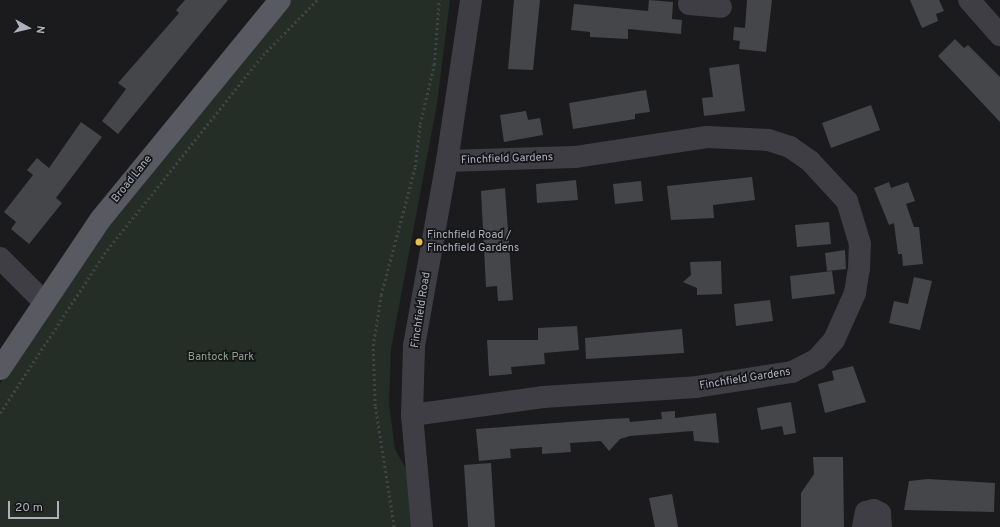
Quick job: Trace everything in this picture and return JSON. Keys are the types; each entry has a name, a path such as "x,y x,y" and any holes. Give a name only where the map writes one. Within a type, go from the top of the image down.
{"main road":[{"name":"Broad Lane","path":"0,369 43,301 131,180 280,0"}],"street":[{"name":"Finchfield Road","path":"422,527 412,415 414,346 447,161 471,0"},
{"path":"969,0 1000,35"},
{"name":"Finchfield Gardens","path":"412,415 543,397 696,387 792,372 817,359 834,340 847,317 857,281 860,244 847,201 810,161 790,147 768,140 707,137 574,157 447,161"},
{"path":"0,258 43,301"},
{"path":"863,527 866,512 874,510 880,513 881,527"}],"path":[{"path":"0,413 104,254 263,55 317,0"},
{"path":"394,527 375,406 374,346 381,295 415,167 420,124 434,65 439,0"}],"green space":[{"name":"Bantock Park","path":"287,0 450,0 437,104 391,349 389,404 395,449 407,471 412,527 0,527 0,384 49,302"}],"building":[{"path":"185,0 228,0 118,134 102,121 126,89 118,83 179,13 176,10"},
{"path":"514,0 540,0 533,70 508,69"},
{"path":"649,0 673,2 672,19 682,20 681,34 628,29 628,39 590,37 590,32 571,30 574,4 648,11"},
{"path":"747,0 772,0 766,52 739,49 740,41 733,40 734,27 745,28"},
{"path":"910,0 939,0 944,11 936,14 938,21 922,28"},
{"path":"955,39 964,48 968,45 1000,77 1000,122 938,56"},
{"path":"739,64 745,111 704,116 702,98 713,97 709,68"},
{"path":"646,90 650,112 635,114 635,119 573,129 569,103"},
{"path":"871,105 880,130 831,148 822,123"},
{"path":"526,111 528,120 540,118 543,135 504,142 500,115"},
{"path":"81,122 102,137 56,198 62,203 29,244 11,229 16,222 4,212 33,175 27,170 37,158 49,168"},
{"path":"752,177 755,200 713,205 714,218 671,220 667,186"},
{"path":"576,180 578,200 537,203 536,184"},
{"path":"641,181 643,201 615,204 613,184"},
{"path":"889,182 891,188 908,182 915,201 906,204 914,227 919,227 923,264 903,266 902,254 898,254 894,223 889,225 874,188"},
{"path":"505,188 513,300 498,301 497,286 486,287 481,191"},
{"path":"829,222 831,244 797,247 795,225"},
{"path":"845,250 846,269 827,271 825,253"},
{"path":"721,261 722,294 697,295 697,288 683,282 691,275 690,262"},
{"path":"832,271 835,294 792,299 790,276"},
{"path":"914,277 932,281 920,330 889,323 894,301 908,304"},
{"path":"770,300 773,321 736,326 734,304"},
{"path":"577,326 579,350 544,353 545,364 511,367 512,374 489,376 487,340 538,340 538,328"},
{"path":"682,329 684,353 586,359 585,338"},
{"path":"853,366 866,402 825,413 818,384 834,380 832,371"},
{"path":"791,402 796,433 784,435 782,426 761,430 757,408"},
{"path":"675,411 675,418 716,413 719,443 694,441 693,431 630,436 620,439 609,451 601,441 570,443 571,452 542,454 542,447 510,449 511,458 479,461 476,429 629,418 630,422 662,419 661,412"},
{"path":"813,457 843,457 844,527 801,527 801,493 814,474"},
{"path":"491,463 495,527 468,527 464,465"},
{"path":"928,479 995,483 994,512 904,510 909,481"},
{"path":"672,494 678,527 655,527 649,498"}],"place":[{"name":"Finchfield Road / Finchfield Gardens","path":"419,242"}]}
